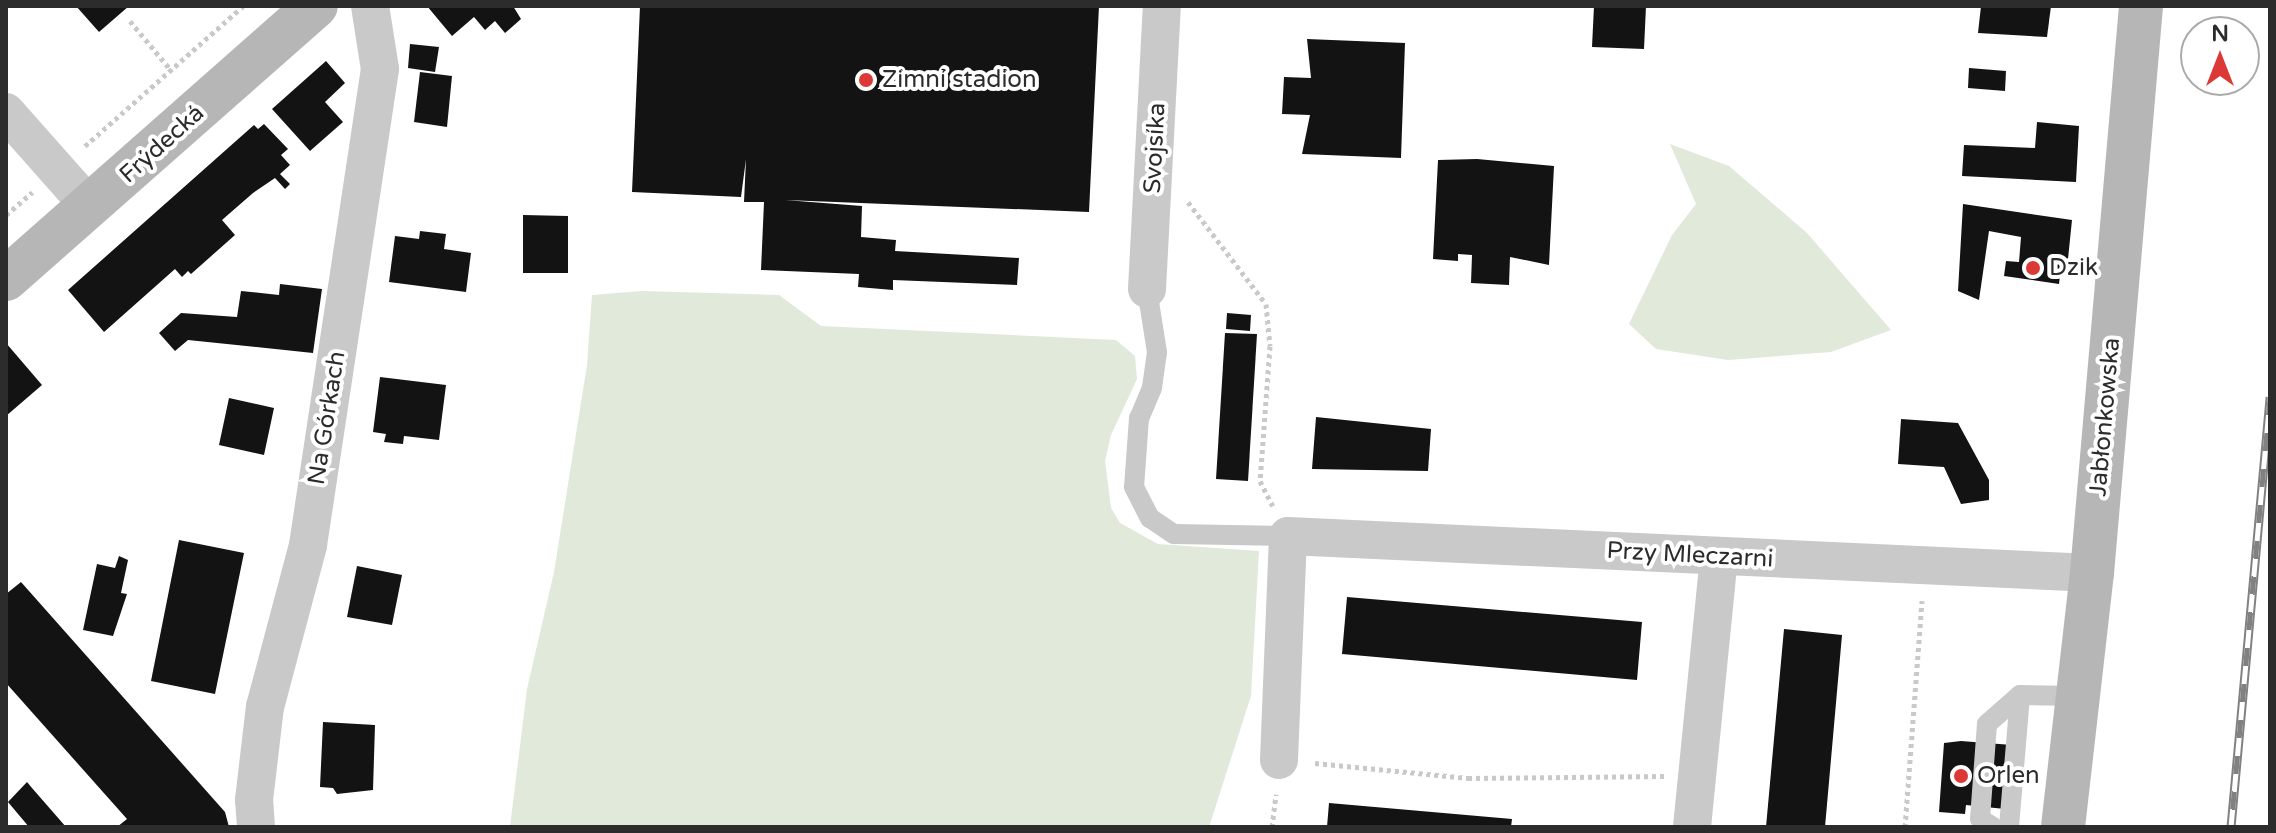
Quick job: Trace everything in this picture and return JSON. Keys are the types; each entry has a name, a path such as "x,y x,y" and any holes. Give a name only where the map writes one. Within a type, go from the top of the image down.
{"main road":[{"name":"Frýdecká","path":"6,279 91,208 316,6"},
{"name":"Jabłonkowska","path":"2063,827 2092,573 2141,6"}],"street":[{"name":"Na Górkach","path":"256,827 254,800 265,707 308,545 380,69 370,6"},
{"name":"Svojsíka","path":"1147,289 1162,6"},
{"path":"6,112 91,208"},
{"path":"1279,760 1288,536"},
{"name":"Przy Mleczarni","path":"1288,536 2092,573"},
{"path":"1692,827 1719,556"}],"lane":[{"path":"1147,289 1157,352 1152,388 1139,418 1134,487 1150,518 1174,534 1288,536"},
{"path":"1993,827 1980,819 1987,724 2020,695 2079,696"},
{"path":"2009,827 2020,695"}],"path":[{"path":"6,215 243,6"},
{"path":"130,21 170,69"},
{"path":"1154,157 1266,304 1270,346 1260,481 1288,536"},
{"path":"1905,827 1925,566"},
{"path":"1279,760 1468,778 1697,775"}],"green space":[{"path":"1670,144 1729,166 1807,233 1891,330 1831,352 1728,360 1656,349 1629,324 1672,235 1696,204"},
{"path":"642,291 779,295 821,326 1116,340 1135,356 1137,379 1111,435 1105,461 1111,508 1120,523 1158,544 1259,551 1251,696 1209,827 510,827 527,689 554,572 587,365 592,295"}],"building":[{"path":"76,6 129,6 99,32"},
{"path":"427,6 513,6 521,19 505,33 495,21 485,30 474,17 452,36"},
{"name":"Zimní stadion","path":"640,6 1099,6 1089,212 785,200 862,206 861,237 896,240 895,251 1019,258 1017,285 893,280 893,290 858,287 859,274 761,270 764,202 744,202 746,159 741,197 632,192"},
{"path":"1594,6 1646,6 1644,49 1592,47"},
{"path":"1981,6 2051,6 2047,37 1978,33"},
{"path":"1307,39 1405,43 1401,158 1302,154 1310,115 1282,114 1284,77 1311,78"},
{"path":"410,44 439,47 435,72 408,68"},
{"path":"326,61 345,83 325,102 343,122 310,151 272,109"},
{"path":"1969,68 2006,71 2005,91 1968,88"},
{"path":"420,72 452,76 447,127 414,122"},
{"path":"2037,122 2079,126 2076,182 1962,176 1964,145 2035,148"},
{"path":"264,124 288,149 281,155 290,165 280,174 290,184 285,189 275,178 253,193 222,220 235,235 191,274 188,271 182,277 175,269 104,332 68,290 254,125 258,129"},
{"path":"1477,159 1554,166 1549,265 1510,257 1509,285 1471,283 1472,255 1458,254 1458,261 1433,259 1438,160"},
{"path":"1963,204 2072,220 2068,259 2062,259 2059,284 2004,276 2006,261 2019,262 2021,237 1989,231 1979,300 1958,291"},
{"path":"523,215 568,216 568,273 523,273"},
{"path":"420,231 446,234 444,249 471,253 466,292 389,282 395,236 419,239"},
{"path":"280,284 322,289 313,353 188,340 175,351 159,333 181,313 237,317 241,291 279,295"},
{"path":"1227,313 1251,315 1250,331 1226,329"},
{"path":"1225,333 1257,334 1248,481 1216,479"},
{"path":"6,343 42,385 6,416"},
{"path":"380,377 446,385 439,440 404,436 403,444 384,442 386,434 373,432"},
{"path":"229,398 274,408 264,455 219,445"},
{"path":"1316,417 1431,429 1428,471 1312,469"},
{"path":"1901,419 1958,423 1989,480 1989,500 1961,504 1944,467 1898,464"},
{"path":"179,540 244,553 215,694 151,681"},
{"path":"119,556 128,560 121,593 127,594 113,636 83,630 97,564 115,568"},
{"path":"357,566 402,575 392,625 347,617"},
{"path":"21,582 225,812 229,827 117,827 127,819 6,683 6,594"},
{"path":"1347,597 1642,622 1637,680 1342,654"},
{"path":"1784,629 1842,635 1825,827 1766,827"},
{"path":"323,722 375,725 373,790 337,794 333,788 320,787"},
{"path":"1961,741 2012,745 2005,809 1966,805 1965,814 1939,812 1944,743"},
{"path":"27,782 66,827 29,827 8,802"},
{"path":"1329,803 1512,819 1511,827 1327,827"}],"railway":[{"path":"2231,827 2270,397"}],"place":[{"name":"Zimní stadion","path":"866,80"},
{"name":"Dzik","path":"2033,268"},
{"name":"Orlen","path":"1961,776"}]}
